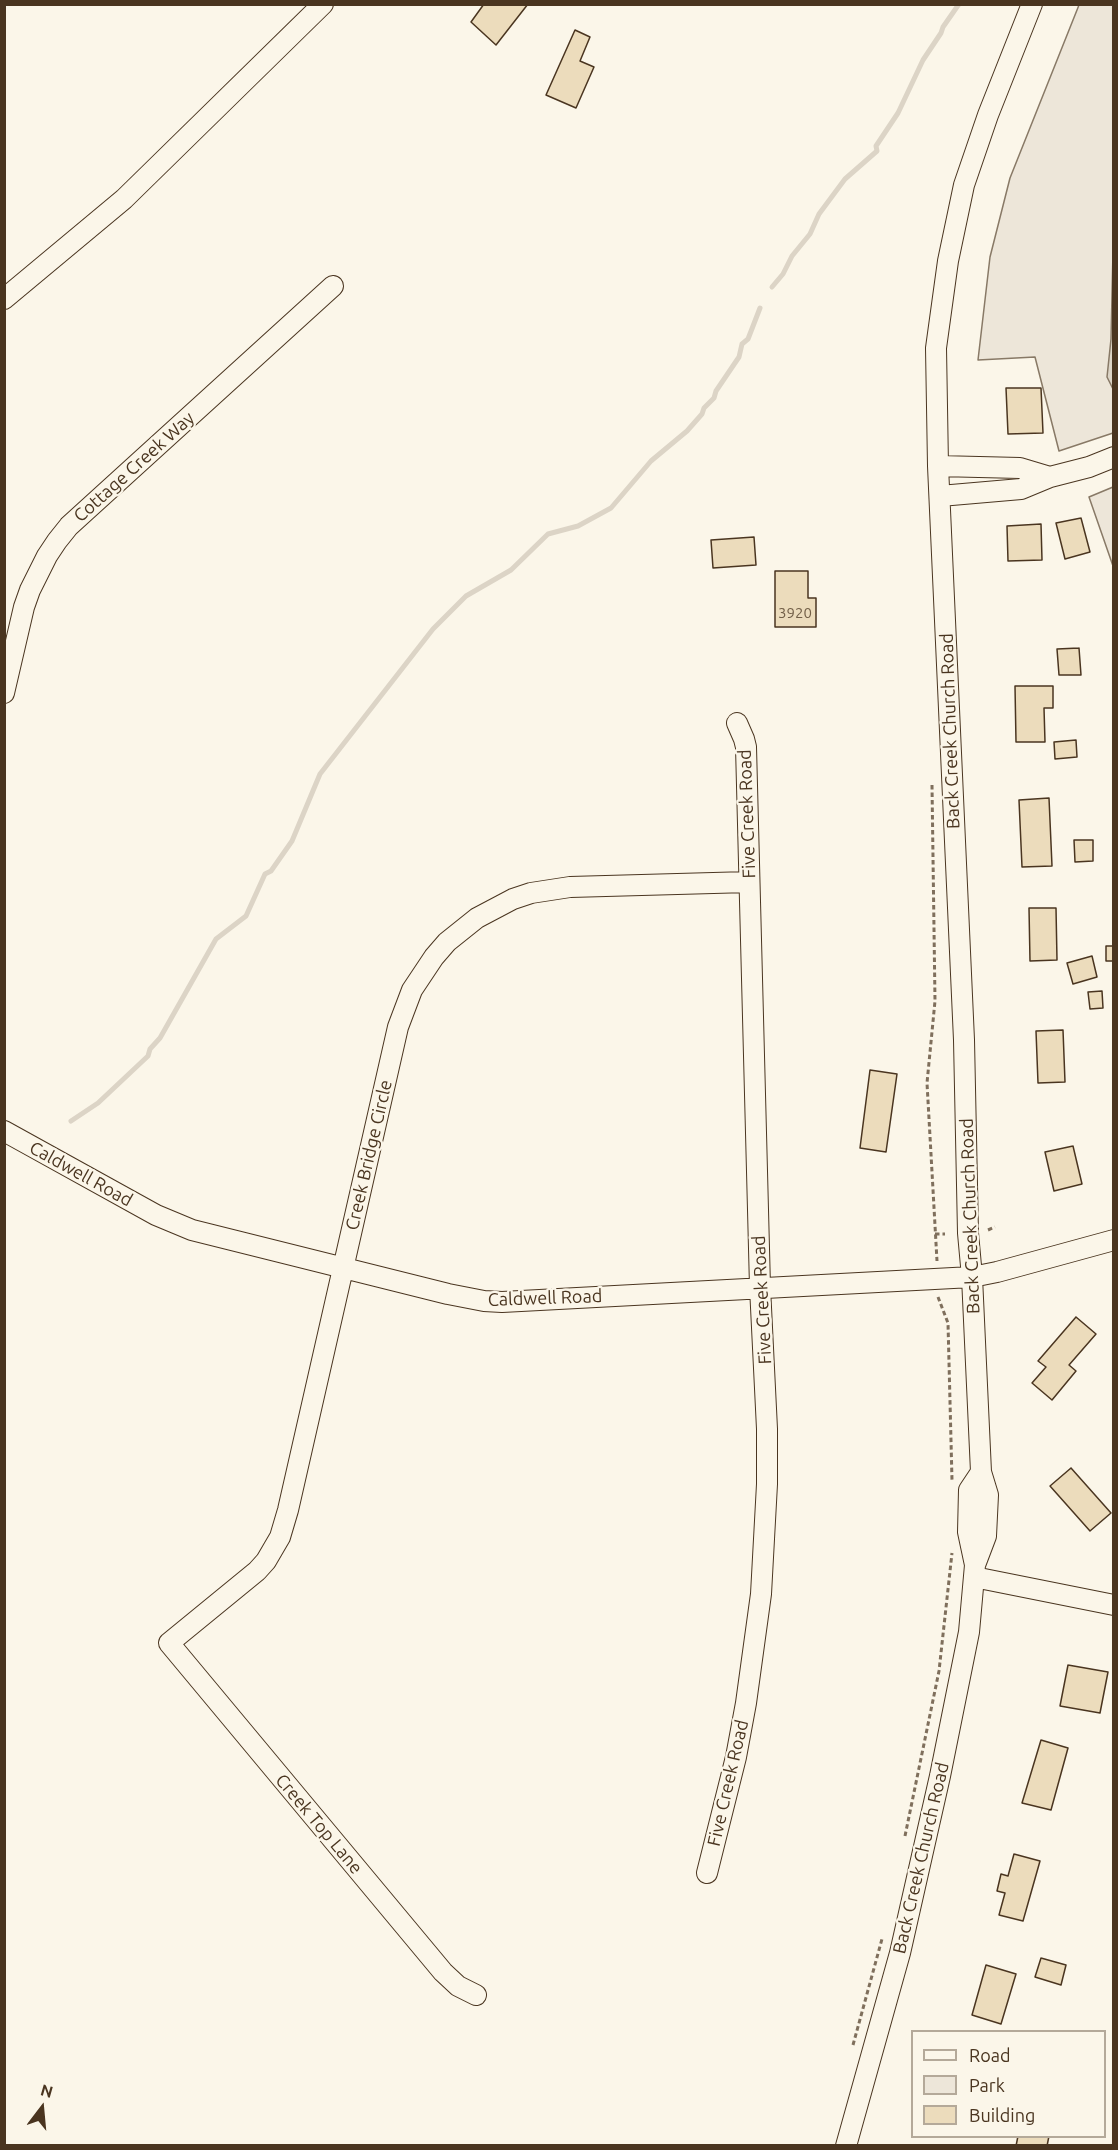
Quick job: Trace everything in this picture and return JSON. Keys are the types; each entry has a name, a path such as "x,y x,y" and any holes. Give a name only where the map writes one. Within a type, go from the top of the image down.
{"street":[{"path":"6,296 124,199 324,4"},
{"name":"Back Creek Church Road","path":"846,2145 903,1942 969,1632 975,1571 968,1532 969,1490 981,1472 968,1233 964,1040 938,466 936,348 948,261 964,185 974,153 1032,4"},
{"name":"Cottage Creek Way","path":"4,693 27,598 38,573 69,526 333,286"},
{"path":"940,496 1022,489 1050,477 1089,467 1113,457"},
{"path":"938,466 1020,468 1050,477"},
{"name":"Five Creek Road","path":"707,1874 736,1757 746,1703 761,1594 767,1484 746,747 737,723"},
{"name":"Creek Bridge Circle","path":"169,1643 257,1571 266,1561 280,1537 398,1027 412,990 422,973 447,942 477,918 522,896 550,889 749,882"},
{"name":"Caldwell Road","path":"4,1131 173,1223 192,1230 466,1298 502,1302 972,1276 1008,1269 1113,1240"},
{"path":"975,1571 1113,1605"},
{"name":"Creek Top Lane","path":"169,1643 443,1972 458,1986 476,1995"}],"path":[{"path":"932,784 935,1001 927,1083 936,1255"},
{"path":"988,1230 995,1227"},
{"path":"935,1234 945,1234"},
{"path":"937,1289 938,1300 946,1313 948,1323 952,1487"},
{"path":"903,1847 939,1671 952,1543"},
{"path":"850,2054 885,1928"}],"green space":[{"path":"1079,5 1113,5 1113,433 1059,451 1035,357 978,360 990,257 1010,178"},
{"path":"1113,487 1113,566 1089,497"}],"shaded area":[{"path":"1113,251 1114,389 1107,377 1111,339"}],"building":[{"path":"484,4 528,4 496,45 471,22"},
{"path":"575,30 590,37 580,61 594,67 576,108 546,95"},
{"path":"1006,388 1041,388 1043,433 1008,434"},
{"path":"1081,518 1090,552 1065,559 1056,523"},
{"path":"1041,524 1042,560 1008,561 1007,526"},
{"path":"754,537 756,565 713,568 711,540"},
{"path":"775,571 808,571 808,598 816,598 816,627 775,627"},
{"path":"1079,648 1081,675 1059,675 1057,649"},
{"path":"1015,686 1053,686 1053,708 1044,708 1045,742 1016,742"},
{"path":"1076,740 1077,757 1055,759 1054,742"},
{"path":"1049,798 1052,866 1022,867 1019,800"},
{"path":"1074,840 1093,840 1093,861 1075,862"},
{"path":"1029,908 1056,908 1057,960 1030,961"},
{"path":"1106,946 1114,946 1114,961 1106,961"},
{"path":"1092,956 1097,977 1073,984 1067,963"},
{"path":"1102,991 1103,1008 1090,1009 1088,992"},
{"path":"1063,1030 1065,1082 1038,1083 1036,1031"},
{"path":"870,1070 897,1074 886,1152 860,1148"},
{"path":"1073,1146 1082,1184 1054,1191 1045,1152"},
{"path":"1076,1317 1096,1334 1069,1365 1076,1371 1052,1400 1032,1383 1046,1367 1038,1361"},
{"path":"1071,1468 1111,1513 1090,1531 1050,1486"},
{"path":"1068,1665 1108,1672 1100,1713 1060,1706"},
{"path":"1041,1740 1068,1748 1051,1810 1022,1803"},
{"path":"1014,1854 1040,1861 1023,1921 999,1915 1005,1893 997,1891 1001,1874 1008,1876"},
{"path":"1041,1958 1066,1965 1061,1985 1035,1977"},
{"path":"986,1965 1016,1974 1001,2024 972,2015"},
{"path":"1018,2138 1049,2138 1047,2146 1016,2146"}],"waterway":[{"path":"772,287 783,274 792,256 810,234 819,214 845,179 877,151 876,146 898,113 923,60 959,4"},
{"path":"71,1121 98,1103 148,1056 216,939 246,916 265,874 271,871 292,841 320,774 433,629 466,596 511,570 548,534 578,526 611,508 651,461 687,431 714,398 716,391 739,357 742,344 748,339 760,308"}]}
